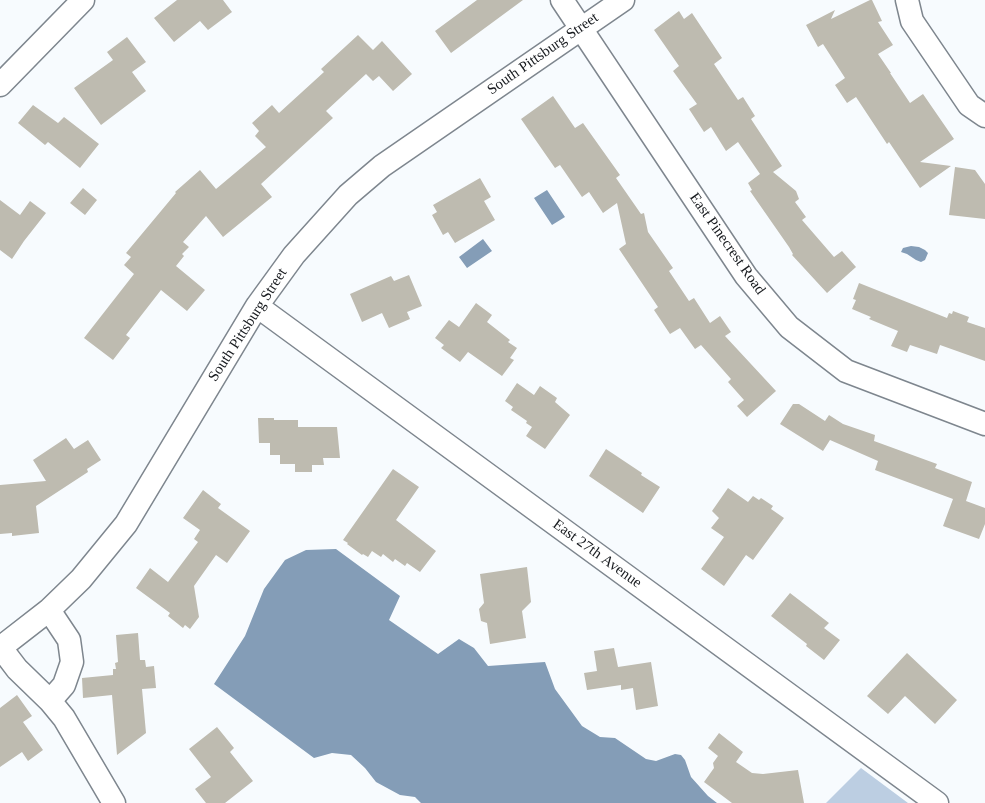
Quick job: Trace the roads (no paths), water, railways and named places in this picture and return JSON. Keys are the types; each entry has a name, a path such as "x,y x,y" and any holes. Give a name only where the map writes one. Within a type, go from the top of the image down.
{"street":[{"path":"0,84 83,0"},
{"name":"East Pinecrest Road","path":"562,0 746,276 789,327 846,371 985,424"},
{"name":"South Pittsburg Street","path":"0,648 49,610 81,579 126,524 257,306 294,256 348,195 382,166 623,0"},
{"path":"907,0 912,21 917,29 969,105 985,116"},
{"name":"East 27th Avenue","path":"257,306 936,803"},
{"path":"49,610 69,640 72,662 64,685 50,701"},
{"path":"0,648 17,669 50,701 64,718 114,803"}]}
